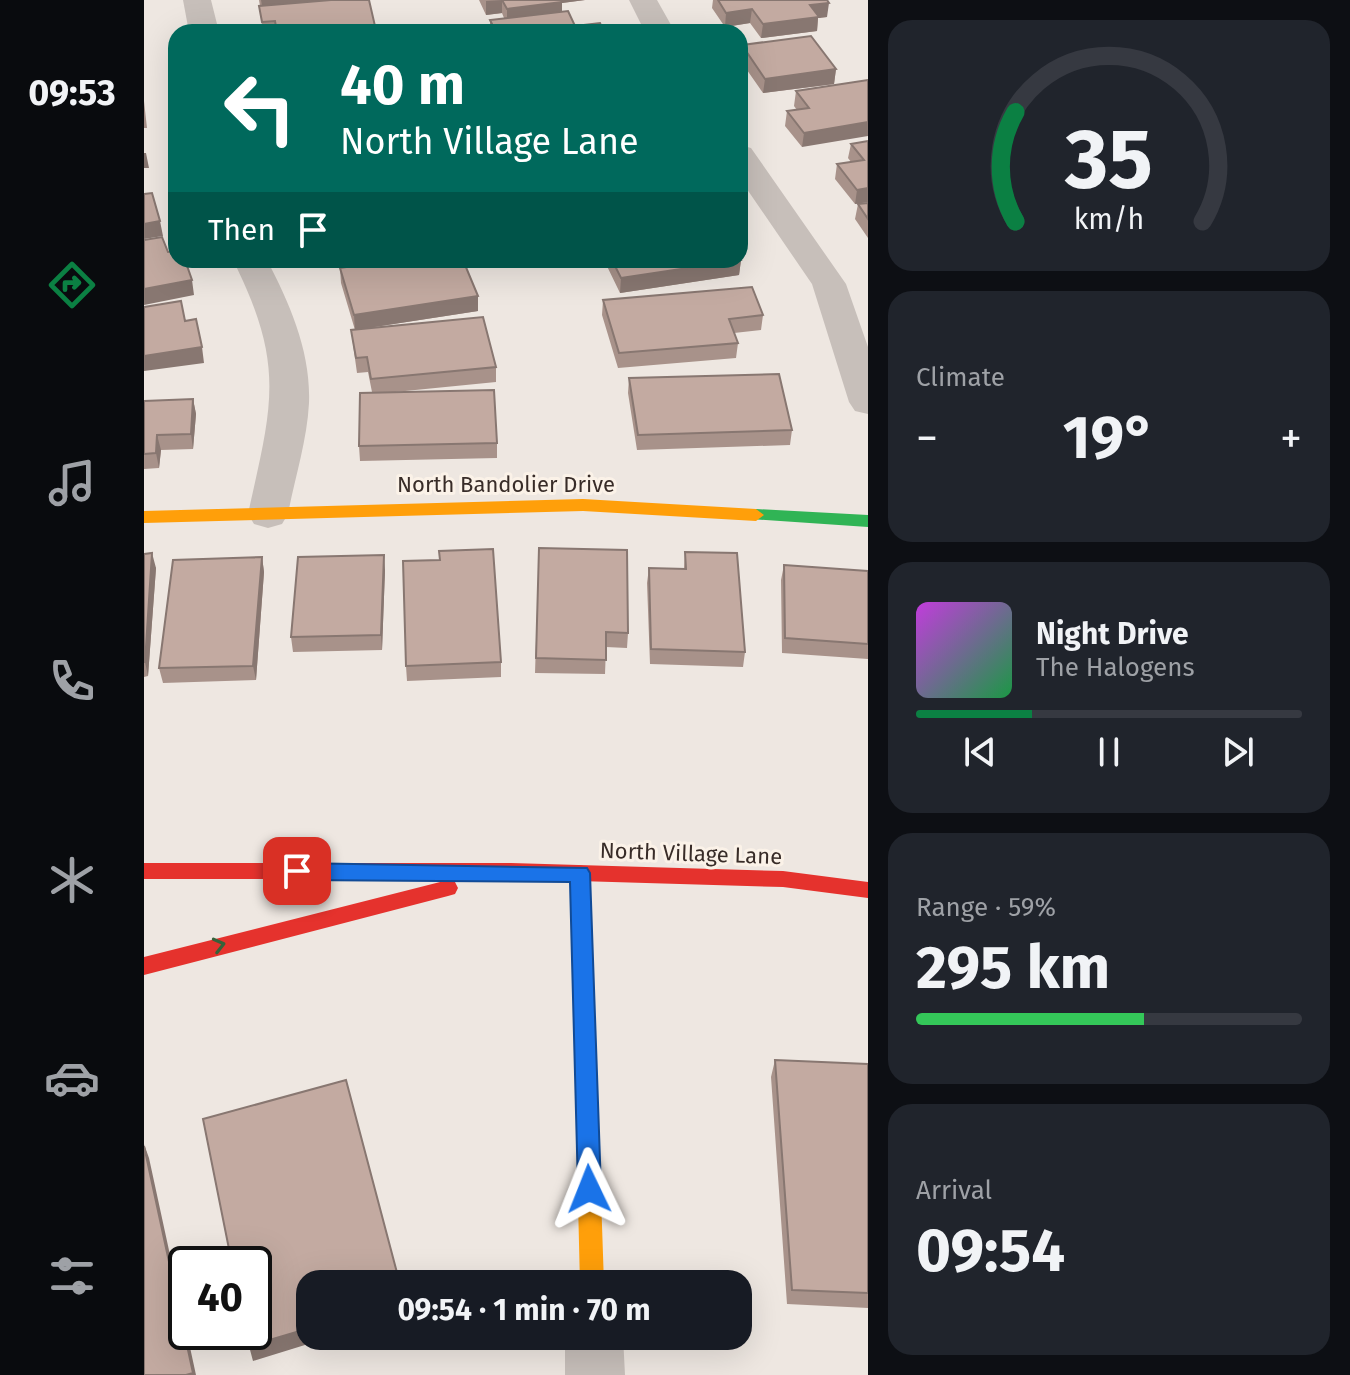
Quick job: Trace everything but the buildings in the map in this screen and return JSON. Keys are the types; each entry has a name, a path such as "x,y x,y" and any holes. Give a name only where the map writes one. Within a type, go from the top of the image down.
{"street":[{"path":"197,0 202,24"},
{"path":"643,0 656,24"},
{"path":"748,167 829,284 868,402"},
{"path":"254,268 266,289 286,353 289,419 268,514"},
{"name":"North Bandolier Drive","path":"144,517 383,508 583,505 868,521"},
{"name":"North Village Lane","path":"144,871 511,871 783,879 868,890"},
{"name":"North Village Lane","path":"144,966 511,871"},
{"path":"580,873 592,1270"},
{"path":"594,1350 595,1375"}],"traffic: fast":[{"path":"756,515 868,521"}],"traffic: slow":[{"path":"144,517 583,505 756,515"},
{"path":"580,873 592,1270"}],"traffic: jam":[{"path":"144,871 511,871 783,879 868,890"},
{"path":"144,966 448,888"}],"route":[{"path":"297,871 580,873 589,1189"}]}
